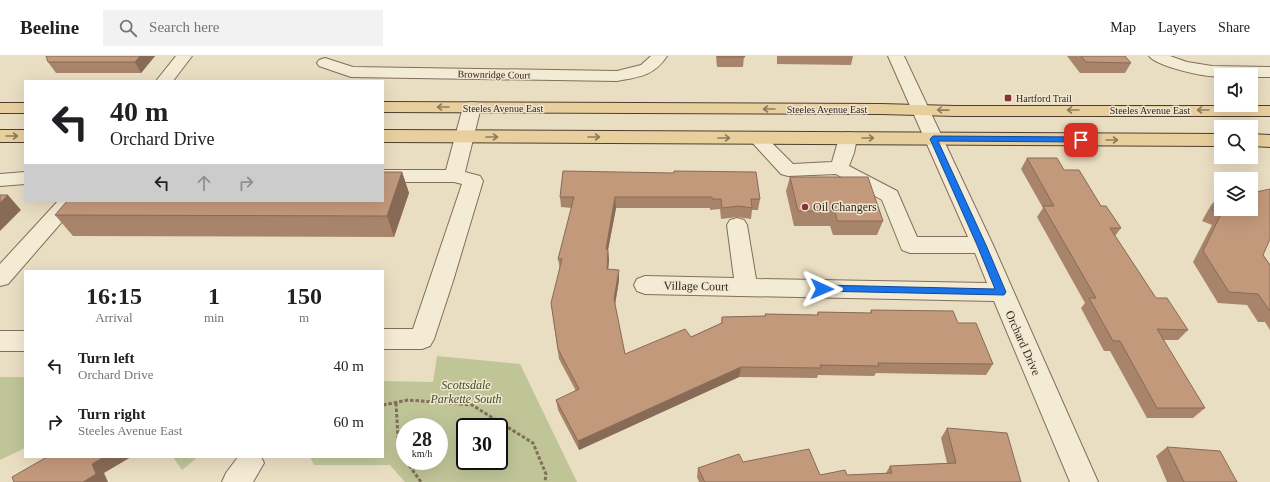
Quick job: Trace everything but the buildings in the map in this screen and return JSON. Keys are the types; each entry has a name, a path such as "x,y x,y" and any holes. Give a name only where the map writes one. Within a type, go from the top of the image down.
{"main road":[{"path":"2,105 24,108"},
{"name":"Steeles Avenue East","path":"384,107 1270,110"},
{"path":"0,136 24,136"},
{"path":"384,136 1214,140"},
{"path":"1258,140 1270,140"}],"street":[{"path":"165,80 184,56"},
{"name":"Brownridge Court","path":"325,62 350,72 618,76 638,72 650,67 659,56"},
{"path":"896,56 933,139"},
{"path":"1157,56 1177,64 1222,72 1270,72"},
{"path":"454,176 472,108"},
{"path":"758,138 788,170 839,168 890,196 910,245 982,245"},
{"path":"839,168 845,153 848,138"},
{"name":"Orchard Drive","path":"933,139 982,245 1084,482"},
{"path":"384,176 454,176 473,181 422,339 384,339"},
{"path":"0,180 24,178"},
{"path":"0,278 69,202"},
{"name":"Village Court","path":"737,225 746,287"},
{"name":"Village Court","path":"645,285 1001,292"},
{"path":"0,341 24,341"}],"path":[{"path":"384,405 408,400 472,405 533,443 546,474 545,482"},
{"path":"396,403 397,418"},
{"path":"412,470 421,482"}],"green space":[{"name":"Scottsdale Parkette South","path":"437,356 520,364 577,482 405,482 390,465 314,465 310,458 384,458 384,381 433,382"},
{"path":"0,377 24,377 24,448 0,460"},
{"path":"174,458 197,458 182,470"}],"place":[{"name":"Hartford Trail","path":"1008,98"},
{"name":"Oil Changers","path":"805,207"}],"route":[{"path":"822,289 1001,292 982,245 933,139 1081,140"}]}
